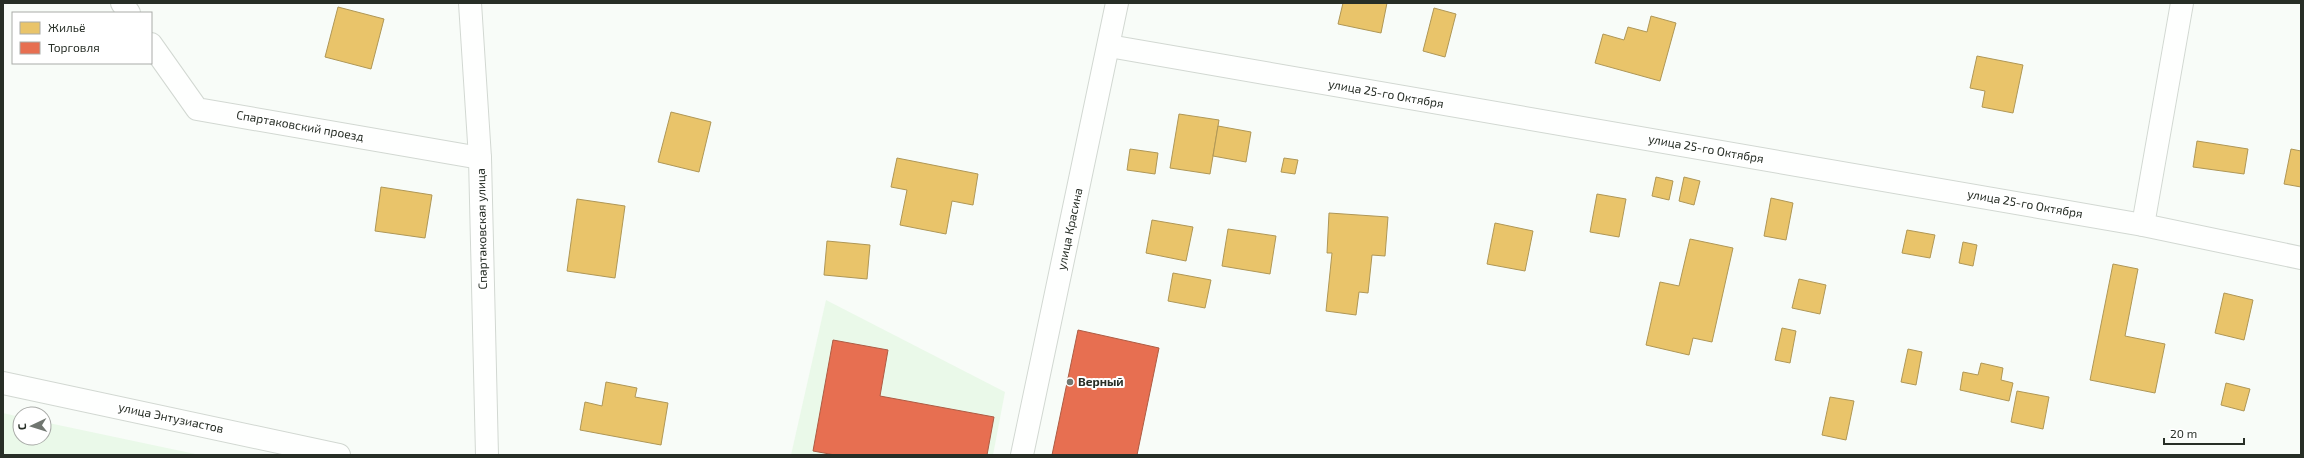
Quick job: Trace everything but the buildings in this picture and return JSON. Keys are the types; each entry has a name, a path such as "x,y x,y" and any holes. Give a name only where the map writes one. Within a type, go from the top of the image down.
{"street":[{"path":"122,3 128,12"},
{"name":"Спартаковская улица","path":"470,3 480,158 487,455"},
{"name":"улица Красина","path":"1022,455 1117,3"},
{"path":"2143,225 2182,3"},
{"name":"Спартаковский проезд","path":"152,45 198,109 480,158"},
{"name":"улица 25-го Октября","path":"1109,46 2143,225 2301,258"},
{"name":"улица Энтузиастов","path":"3,383 340,455"}],"shaded area":[{"path":"826,300 1005,392 993,455 791,455"},
{"path":"3,413 12,415 12,446 52,446 52,424 200,455 3,455"}],"place":[{"name":"Верный","path":"1070,382"}]}
